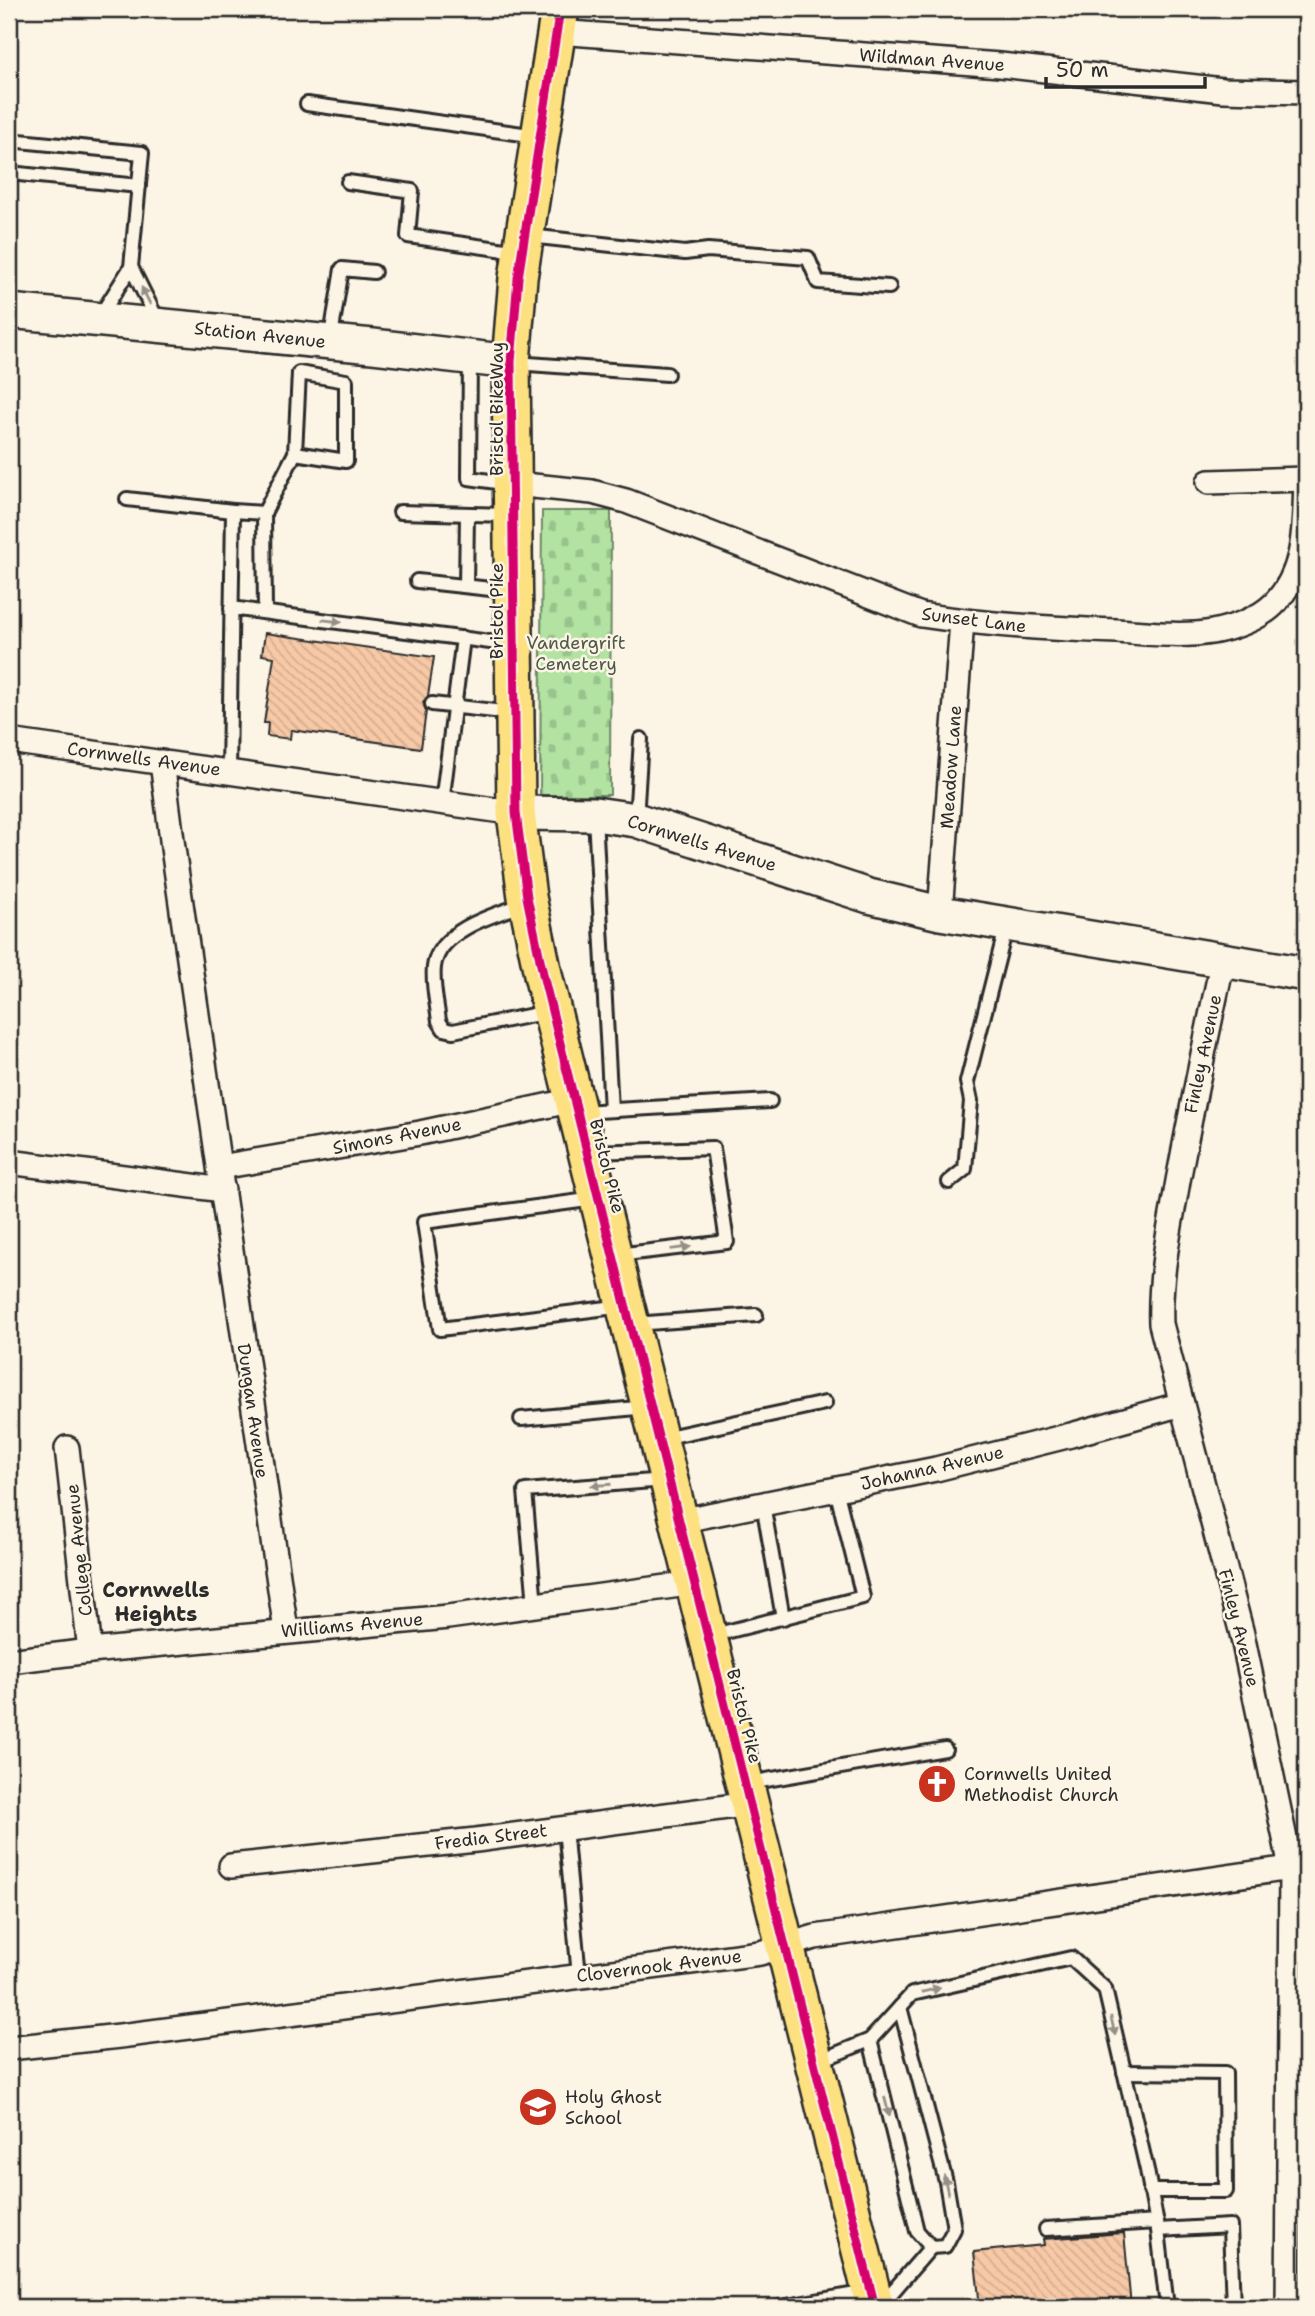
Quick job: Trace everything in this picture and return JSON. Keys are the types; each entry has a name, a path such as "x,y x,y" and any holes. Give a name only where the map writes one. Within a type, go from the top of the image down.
{"main road":[{"name":"Bristol Pike","path":"558,20 515,307 511,362 516,813 528,903 552,1012 587,1107 587,1152 875,2302"}],"street":[{"name":"Wildman Avenue","path":"558,20 1223,90 1306,92"},
{"name":"Station Avenue","path":"9,311 511,362"},
{"name":"Sunset Lane","path":"513,500 582,491 618,498 921,615 1046,628 1180,634 1212,632 1263,613 1273,605 1292,577 1304,542 1306,478 1209,482"},
{"name":"Meadow Lane","path":"940,913 961,621"},
{"name":"Cornwells Avenue","path":"9,741 516,813 595,814 636,821 869,896 940,913 1306,974"},
{"path":"162,762 219,1167"},
{"name":"Finley Avenue","path":"1223,960 1198,1075 1165,1253 1160,1298 1161,1324 1299,1866 1289,2307"},
{"name":"Simons Avenue","path":"219,1167 587,1107"},
{"path":"9,1162 223,1191"},
{"name":"Dungan Avenue","path":"219,1167 286,1631"},
{"name":"Johanna Avenue","path":"680,1521 936,1469 1182,1404"},
{"name":"College Avenue","path":"67,1448 90,1651"},
{"name":"Williams Avenue","path":"9,1661 286,1631 448,1617 695,1583"},
{"name":"Fredia Street","path":"231,1866 565,1828 747,1794"},
{"name":"Clovernook Avenue","path":"9,2048 761,1953 815,1937 1299,1866"}],"lane":[{"path":"307,104 540,137"},
{"path":"9,140 142,153 131,267 98,319"},
{"path":"9,173 139,186"},
{"path":"348,182 412,191 408,236 685,253 708,250 807,258 818,282 889,287"},
{"path":"131,267 160,325"},
{"path":"330,342 342,269 374,272"},
{"path":"470,358 470,478 513,500"},
{"path":"511,362 667,374"},
{"path":"265,612 264,513 295,453 299,373 346,381 346,461 295,453"},
{"path":"127,499 264,513"},
{"path":"400,512 467,514 513,500"},
{"path":"229,772 233,511"},
{"path":"466,586 467,514"},
{"path":"417,581 513,591"},
{"path":"231,608 513,645"},
{"path":"442,803 463,638"},
{"path":"432,704 514,713"},
{"path":"636,821 641,739"},
{"path":"595,814 587,1107 770,1101"},
{"path":"528,903 489,916 451,936 438,954 434,967 439,1021 444,1029 453,1031 552,1012"},
{"path":"949,1182 965,1169 971,1101 967,1082 1007,924"},
{"path":"587,1152 713,1148 727,1242 613,1255"},
{"path":"599,1199 425,1222 440,1329 628,1315 756,1315"},
{"path":"521,1419 655,1423 825,1403"},
{"path":"535,1605 525,1491 669,1480"},
{"path":"708,1637 863,1597 836,1489"},
{"path":"763,1504 783,1618"},
{"path":"747,1794 944,1749"},
{"path":"565,1828 579,1976"},
{"path":"815,2063 870,2040 912,1994 1070,1958 1105,1989 1147,2170 1167,2307"},
{"path":"780,2307 875,2302 931,2247 946,2246 954,2228 946,2182 900,2007"},
{"path":"870,2040 917,2231 931,2247"},
{"path":"1124,2072 1225,2073 1226,2191 1150,2192"},
{"path":"1046,2229 1230,2226 1233,2307"}],"green space":[{"name":"Vandergrift Cemetery","path":"542,511 611,511 610,795 540,795"}],"building":[{"path":"265,633 434,657 428,696 423,702 426,711 421,748 291,730 290,739 267,736 268,723 264,723 274,657 262,655"},
{"path":"1124,2233 1131,2307 980,2307 974,2252 1044,2245 1043,2239"}],"cycle path":[{"name":"Bristol BikeWay","path":"560,9 518,278 511,362 516,813 527,897 544,979 875,2307"}],"place":[{"name":"Cornwells United Methodist Church","path":"937,1784"},
{"name":"Holy Ghost School","path":"538,2107"}],"district":[{"name":"Cornwells Heights","path":"156,1602"}]}
